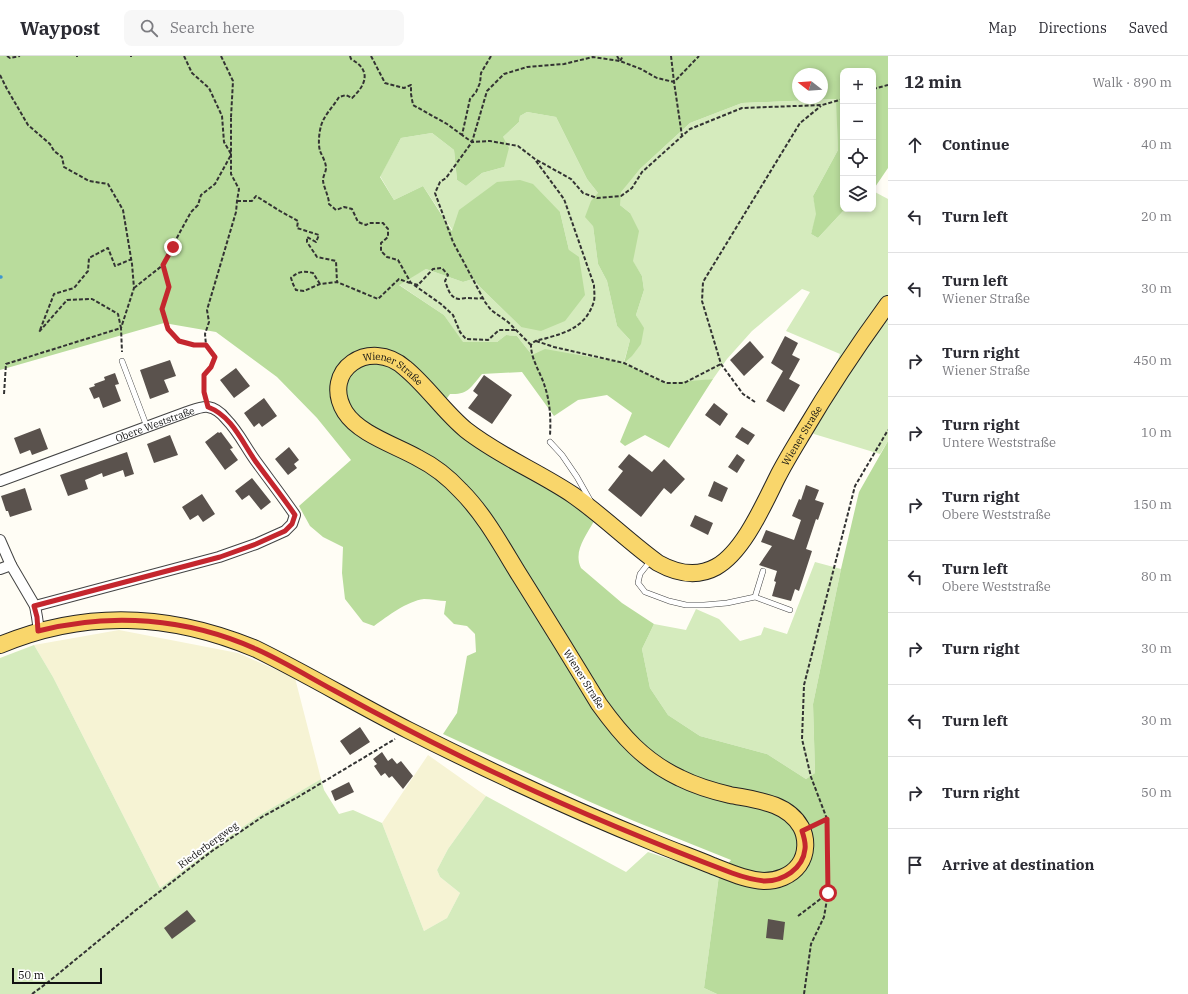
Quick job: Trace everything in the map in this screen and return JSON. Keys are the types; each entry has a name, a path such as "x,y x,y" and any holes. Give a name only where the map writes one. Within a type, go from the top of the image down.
{"main road":[{"name":"Wiener Straße","path":"0,645 38,631 75,624 120,620 164,623 198,629 232,639 256,649 409,731 573,809 732,873 752,879 766,881 776,880 789,874 795,869 802,859 805,851 805,842 802,831 793,817 780,808 758,800 704,788 682,779 651,761 633,746 614,725 599,704 505,551 484,519 467,497 434,468 362,428 348,415 340,400 338,392 344,371 356,360 368,356 379,355 396,361 414,375 452,417 467,430 495,450 573,495 652,558 664,566 674,570 694,573 704,572 716,567 730,556 744,538 789,457 830,388 888,304"}],"street":[{"name":"Obere Weststraße","path":"0,481 199,408 208,407 216,410 234,427 255,461 295,515 292,524 285,531 256,544 220,557 34,606"},
{"path":"0,540 11,565 34,606 37,617 38,631"},
{"path":"0,569 11,565"}],"lane":[{"path":"122,361 147,427"},
{"path":"550,442 562,455 577,477 596,512"},
{"path":"652,558 640,574 638,583 645,592 669,602 704,605 727,604 755,597 790,610"},
{"path":"755,597 763,570"}],"path":[{"path":"7,56 10,58 20,56"},
{"path":"184,56 192,73 209,88 222,116 224,142 231,155"},
{"path":"208,407 204,392 204,375 211,367 215,357 206,345 205,334 209,322 207,310 236,212 239,190 231,174 233,82 221,56"},
{"path":"350,56 350,59 358,63 363,68 365,75 363,83 358,92 352,98 346,96 339,97 334,107 326,114 321,126 319,137 320,150 324,158 326,169 323,180 330,204 336,210 344,207 352,209 358,222 366,225 369,223 383,223 388,229 388,237 381,243 381,251 387,257 398,260 411,283 441,304 453,315 460,332 466,339 488,340 499,330 515,330"},
{"path":"370,56 385,83 404,88 411,85 411,94 414,104 447,124 472,142 490,141 518,146 535,159 571,179 583,193 598,198 621,196 632,188 642,172 690,129 742,108 822,105 840,100"},
{"path":"462,135 470,99 476,92 480,83 481,72 491,56"},
{"path":"617,56 620,61"},
{"path":"620,61 623,56"},
{"path":"671,56 682,136"},
{"path":"674,82 699,56"},
{"path":"550,442 551,417 546,388 532,356 531,345 508,322 491,310 483,298 453,242 435,193 440,182 446,178 472,142 487,91 504,74 527,66 564,64 593,57 620,61 641,69 657,78 674,82"},
{"path":"0,75 6,89 28,125 50,144 54,151 62,157 64,167 89,181 108,184 123,210 132,259 134,288 121,328"},
{"path":"876,88 888,85"},
{"path":"755,402 743,394 721,364 702,301 703,282 800,123 822,105"},
{"path":"134,288 163,265 180,232 198,205 201,195 215,184 231,155"},
{"path":"531,345 534,341 560,334 577,327 588,315 594,300 594,285 564,199 535,159"},
{"path":"237,201 252,201 256,196 280,212 298,221 296,228 319,235 316,242 307,237 306,242 317,257 336,261 338,282"},
{"path":"122,361 121,328 118,314 92,298 67,300 38,333 54,294 74,288 88,271 89,258 108,248 115,266 132,259"},
{"path":"163,265 169,287 162,309 168,329 179,341 194,345 206,345"},
{"path":"320,284 313,273 304,271 295,274 291,278 296,290 304,291 320,284 338,282 378,299 399,279 418,285 433,269 442,268 448,275 445,281 448,290 453,296 459,299 467,298 474,300 483,298"},
{"path":"4,394 6,364 121,328"},
{"path":"534,341 624,363 666,383 684,383 721,364"},
{"path":"804,994 811,944 824,917 828,893 827,819 811,777 802,739 804,685 855,486 888,430"},
{"name":"Riederbergweg","path":"32,994 212,851 262,817 409,731"},
{"path":"802,831 827,819"},
{"path":"798,916 828,893"}],"shaded area":[{"path":"119,630 238,653 295,678 321,779 260,815 211,849 160,888 53,677 34,645"},
{"path":"428,755 486,796 448,849 437,870 440,877 460,893 447,918 424,931 382,823"}],"green space":[{"path":"0,56 888,56 888,168 876,186 876,68 840,68 840,212 842,212 818,238 811,234 816,214 813,196 838,150 836,99 828,99 828,68 792,68 792,101 742,103 690,123 640,169 621,192 620,205 630,213 639,231 633,261 642,276 644,290 636,315 644,328 641,344 632,356 624,363 666,383 713,379 669,448 645,435 625,446 620,442 632,413 607,395 578,400 554,416 522,372 482,374 465,392 450,394 445,401 466,422 594,521 579,550 579,562 581,568 622,603 654,624 642,649 650,688 668,715 700,736 767,754 806,779 815,773 813,704 841,569 859,492 888,441 888,994 717,994 704,988 719,875 731,860 588,801 443,734 457,713 467,656 476,652 475,634 467,626 454,624 444,614 446,601 424,599 418,600 398,610 374,626 363,622 345,599 342,573 343,547 323,537 310,526 299,506 351,460 317,418 277,377 216,332 164,323 0,370","holes":["527,112 556,117 587,179 598,193 591,201 585,217 593,226 598,264 607,281 617,326 630,340 624,363 545,349 532,355 517,336 506,335 497,342 463,342 444,315 399,285 426,269 463,282 473,279 521,327 541,331 565,321 585,295 579,257 569,250 560,212 533,184 520,180 497,182 459,210 452,231 423,186 394,200 380,177 401,138 432,133 454,150 457,180 466,186 482,173 504,167 509,148 503,137 519,122 520,116"]},
{"path":"828,99 837,99 838,150 813,196 817,214 811,234 818,238 842,212 876,212 876,193 888,199 888,441 880,454 814,434 811,431 840,354 786,331 810,292 802,289 752,331 727,359 713,379 684,383 666,383 624,363 532,355 517,336 506,335 497,342 463,343 444,315 398,284 426,269 463,282 473,279 521,327 569,250 560,212 453,231 423,186 394,200 380,176 401,138 432,133 454,150 457,180 466,186 482,173 504,167 503,137 519,122 520,116 527,112 556,117 587,179 598,193 593,226 598,264 607,281 617,326 630,340 624,362 643,328 636,315 644,290 642,276 633,262 630,213 620,205 620,192 640,169 690,123 742,103 792,101 792,104 828,104"},
{"path":"815,562 841,569 813,704 815,773 806,779 767,754 700,736 668,715 650,688 642,649 654,624 686,630 696,609 719,619 740,641 761,635 764,627 787,634"},
{"path":"34,645 53,677 160,888 211,849 260,815 321,779 324,790 339,814 353,810 382,823 424,931 447,918 460,893 440,877 437,870 448,849 486,796 626,872 648,852 719,875 704,988 717,994 0,994 0,658"}],"building":[{"path":"785,336 798,343 792,355 800,359 789,379 800,385 784,412 766,401 783,371 771,363"},
{"path":"750,341 764,357 744,376 730,360"},
{"path":"170,360 176,376 164,380 169,392 150,399 140,370"},
{"path":"236,368 250,386 234,398 220,380"},
{"path":"115,373 119,384 115,385 121,401 103,408 99,397 94,399 89,388 95,386 94,384 105,380 104,377"},
{"path":"484,375 512,395 492,424 468,408 478,395 473,391"},
{"path":"264,398 277,416 262,427 259,423 254,427 244,413"},
{"path":"714,403 728,414 720,426 705,415"},
{"path":"742,427 755,435 748,445 735,437"},
{"path":"40,428 48,449 32,455 30,450 20,454 14,438"},
{"path":"218,432 221,432 233,448 230,449 238,460 225,470 205,442"},
{"path":"170,435 178,455 154,463 147,444"},
{"path":"289,447 299,460 294,464 297,468 288,475 275,459"},
{"path":"127,452 134,474 125,477 123,470 103,477 102,473 85,480 88,489 68,496 60,475"},
{"path":"629,454 652,472 664,459 685,479 671,494 664,488 641,517 608,490 623,471 618,467"},
{"path":"737,454 745,460 737,473 728,467"},
{"path":"252,478 271,502 261,510 249,495 242,500 235,491"},
{"path":"714,481 728,488 722,502 708,496"},
{"path":"806,485 819,490 815,500 824,503 818,520 816,519 806,549 812,551 799,591 795,589 791,601 772,596 777,571 759,565 772,546 761,542 766,530 794,540 801,520 792,516 799,499 801,500"},
{"path":"25,488 32,510 10,517 8,511 6,511 1,496"},
{"path":"202,494 215,514 203,522 198,515 190,520 182,507"},
{"path":"695,515 713,523 708,535 690,526"},
{"path":"360,727 370,742 350,755 340,741"},
{"path":"382,752 388,761 392,758 397,764 401,761 413,776 403,789 392,776 389,778 385,773 381,776 374,766 377,764 373,759"},
{"path":"349,782 354,792 335,801 331,791"},
{"path":"187,910 196,921 172,939 164,928"},
{"path":"768,919 785,922 783,940 766,938"}],"route":[{"path":"173,247 163,265 169,287 162,309 168,329 179,341 194,345 206,345 215,357 211,367 204,375 204,392 208,407 216,410 234,427 255,461 295,515 292,524 285,531 256,544 220,557 34,606 37,617 38,631 82,622 129,620 172,624 198,629 232,639 267,654 409,731 520,785 612,826 732,873 752,879 776,880 789,874 799,864 805,851 805,842 802,831 827,819 828,893"}]}
